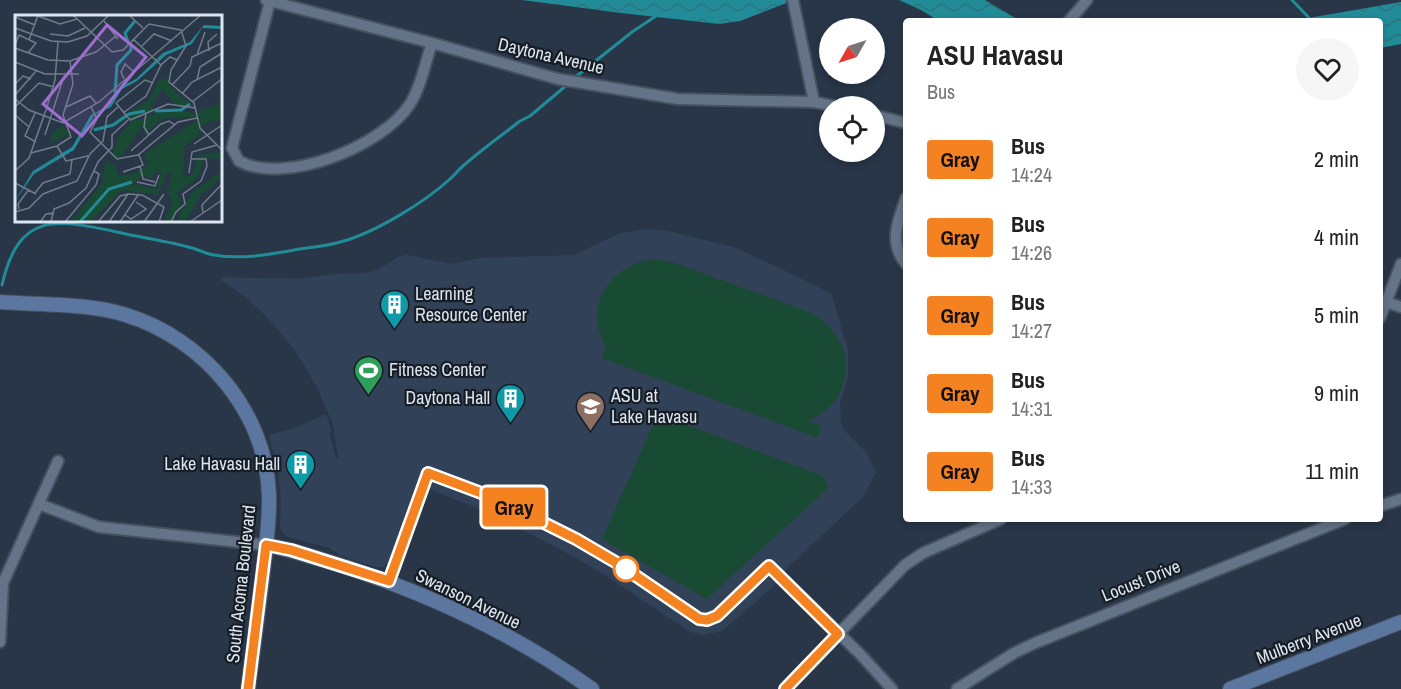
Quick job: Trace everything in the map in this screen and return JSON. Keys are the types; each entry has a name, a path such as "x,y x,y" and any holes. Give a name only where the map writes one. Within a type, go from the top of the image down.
{"main road":[{"name":"South Acoma Boulevard","path":"0,302 97,308 126,314 153,325 184,343 211,365 233,391 246,413 259,445 265,464 269,495 266,545 248,689"},
{"name":"Swanson Avenue","path":"266,545 291,550 389,581 502,633 592,689"},
{"name":"Mulberry Avenue","path":"1230,689 1401,622"}],"street":[{"path":"793,0 814,102"},
{"path":"1072,18 1087,0"},
{"path":"268,1 232,148 239,161 257,168 314,165 356,146 383,130 395,121 411,103 432,43"},
{"name":"Daytona Avenue","path":"268,1 432,43 558,79 678,99 819,103"},
{"path":"885,118 903,122"},
{"path":"903,206 896,226 895,239 898,252 903,260"},
{"path":"1401,264 1383,301 1401,307"},
{"path":"0,642 3,583 58,461"},
{"path":"389,581 428,473"},
{"path":"1383,505 1401,499"},
{"name":"Swanson Avenue","path":"39,504 99,527 266,545"},
{"path":"785,689 905,565 922,553 993,522"},
{"name":"Locust Drive","path":"957,689 1014,652 1052,635 1338,522"},
{"path":"769,566 879,673 892,689"}],"shaded area":[{"name":"ASU at Lake Havasu","path":"645,229 668,231 737,248 831,293 848,350 848,376 840,404 841,423 845,431 866,452 876,472 863,497 788,567 776,584 722,631 703,635 690,632 597,570 558,548 477,508 419,485 390,561 383,567 375,567 340,555 330,548 288,537 282,532 279,477 269,435 295,428 326,414 332,431 329,432 336,459 338,457 333,425 317,387 294,349 266,316 244,296 221,280 223,277 298,279 334,274 366,273 377,270 400,256 407,255 451,264 480,258 574,255 618,234"},
{"path":"654,259 675,263 809,312 825,323 837,336 844,351 846,367 844,383 837,398 825,411 808,421 821,426 818,438 602,358 606,347 599,332 597,317 599,302 605,290 625,269"},
{"path":"658,414 823,476 828,488 707,599 602,539"}],"water":[{"path":"522,0 794,0 740,21 719,24"},
{"path":"899,0 985,0 1015,18 934,18"},
{"path":"1401,2 1401,44 1383,47 1383,18 1308,18"}],"waterway":[{"path":"1292,0 1309,18"},
{"path":"573,79 656,16"},
{"path":"2,285 9,261 19,244 30,232 43,226 76,224 174,243 211,254 246,257 330,244 353,238 383,225 427,197 477,154 530,116 568,84"}],"bus line":[{"name":"Gray","path":"248,689 266,545 291,550 389,581 428,473 492,497 576,539 617,563 699,619 707,620 717,616 769,566 838,634 785,689"}],"place":[{"name":"Learning Resource Center","path":"394,330"},
{"name":"Fitness Center","path":"368,396"},
{"name":"Daytona Hall","path":"511,424"},
{"name":"ASU at Lake Havasu","path":"590,432"},
{"name":"Lake Havasu Hall","path":"301,490"}]}
